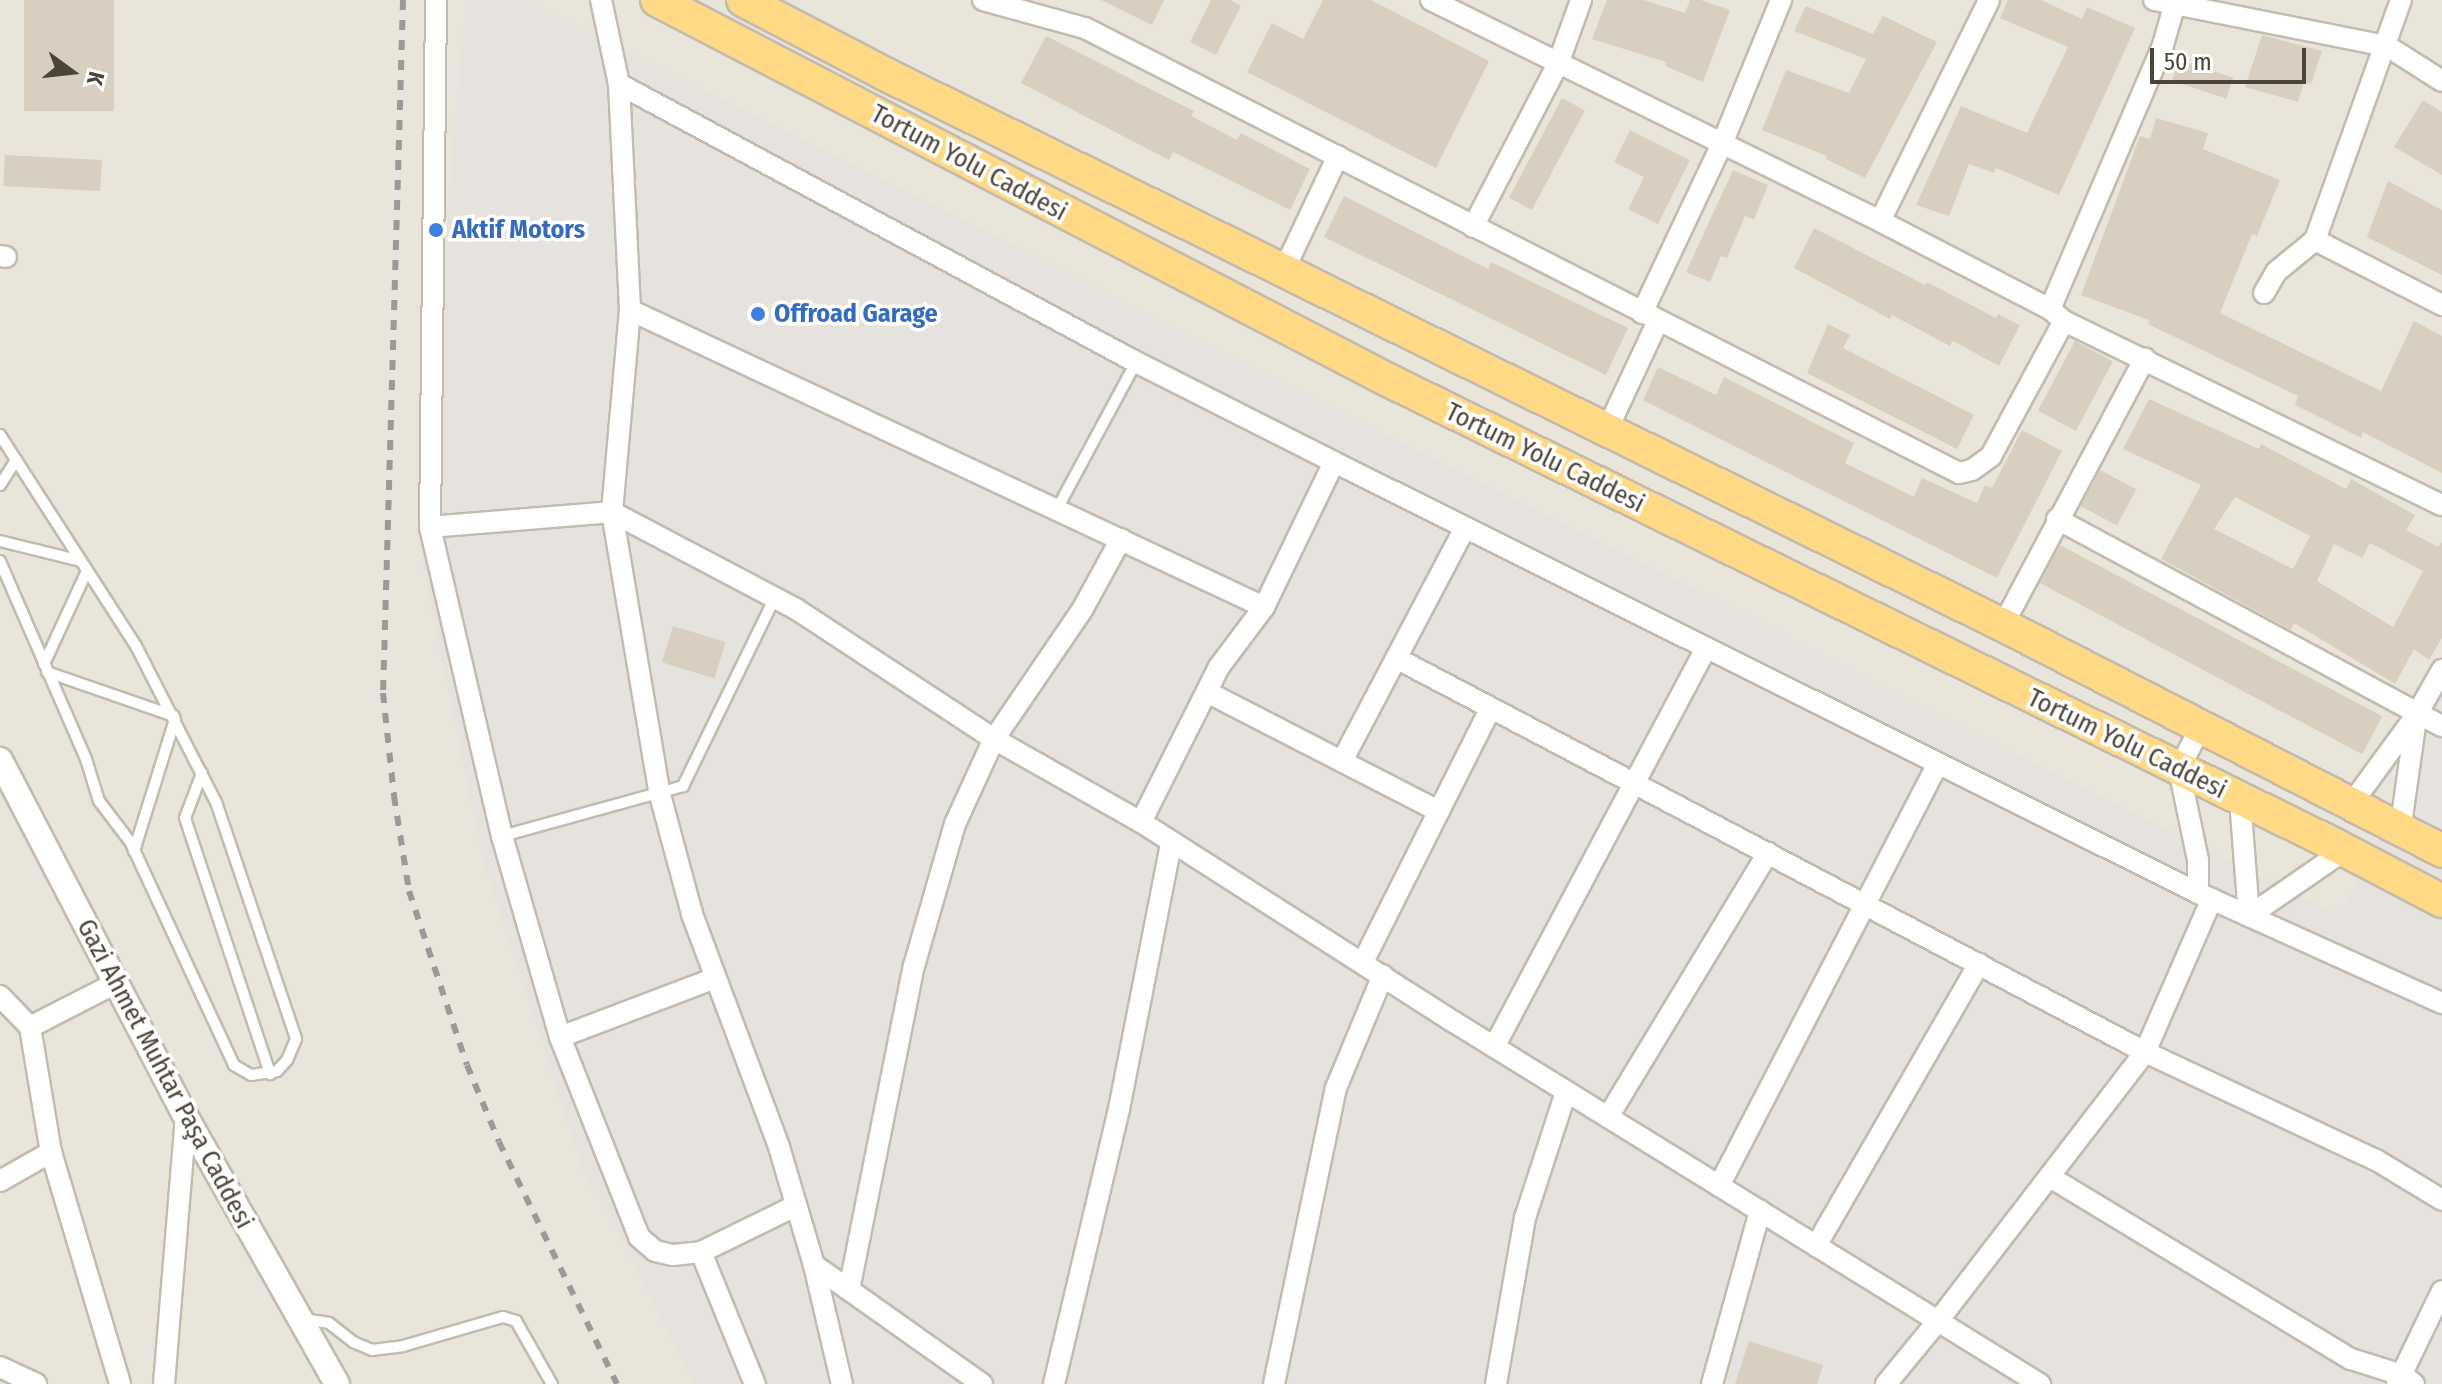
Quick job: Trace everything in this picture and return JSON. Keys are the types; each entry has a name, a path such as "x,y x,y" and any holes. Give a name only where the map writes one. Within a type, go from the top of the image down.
{"highway":[{"name":"Tortum Yolu Caddesi","path":"657,0 1374,373 2345,850 2442,901"},
{"name":"Tortum Yolu Caddesi","path":"743,0 2003,625 2442,851"}],"street":[{"path":"436,0 430,527 502,836 560,1037 639,1237 655,1251 673,1255 701,1252 795,1206"},
{"path":"601,0 619,84 630,310 612,512 660,795 692,914 779,1147 814,1265 842,1384"},
{"path":"1431,0 1880,221 2057,315 2442,505"},
{"path":"1473,227 1558,64 1581,0"},
{"path":"1607,430 1650,317 1781,0"},
{"path":"1880,221 1989,0"},
{"path":"2154,0 2387,46 2442,81"},
{"path":"2264,293 2276,272 2315,240 2401,0"},
{"path":"992,2 1085,28 1959,473 1972,470 1991,456 2057,315 2163,45 2176,2"},
{"path":"619,84 1136,362 1334,462 2205,896 2442,1003"},
{"path":"1284,270 1338,156"},
{"path":"2315,240 2442,305"},
{"path":"630,310 1264,607"},
{"path":"2003,625 2145,358"},
{"path":"1141,822 1219,667 1264,607 1334,462"},
{"path":"430,527 612,512 775,597 994,739 1141,822 1171,844 1494,1047 2040,1384"},
{"path":"2057,519 2442,726"},
{"path":"1342,761 1465,528"},
{"path":"849,1290 914,966 955,824 994,739 1082,610 1121,539"},
{"path":"1494,1047 1637,783 1706,648"},
{"path":"1396,658 2145,1052 2376,1160 2442,1200"},
{"path":"2350,806 2417,714 2442,670"},
{"path":"1207,692 1439,811"},
{"path":"1363,962 1491,708"},
{"path":"2400,831 2417,714"},
{"path":"1886,1384 2145,1052 2205,896 2179,769 2200,728"},
{"name":"Gazi Ahmet Muhtar Paşa Caddesi","path":"0,760 114,984 337,1384"},
{"path":"1719,1186 1938,763"},
{"path":"2240,799 2249,916"},
{"path":"1054,1384 1119,1109 1171,844"},
{"path":"2249,916 2345,850"},
{"path":"1608,1117 1768,853"},
{"path":"1816,1246 1979,964"},
{"path":"1274,1384 1336,1088 1383,975"},
{"path":"560,1037 715,978"},
{"path":"30,1027 114,984"},
{"path":"0,996 30,1027 51,1152 120,1384"},
{"path":"1496,1384 1525,1218 1566,1092"},
{"path":"164,1384 186,1117"},
{"path":"0,1181 51,1152"},
{"path":"2050,1177 2351,1359 2404,1381 2442,1291"},
{"path":"1712,1384 1760,1211"},
{"path":"701,1252 755,1384"},
{"path":"814,1265 982,1384"},
{"path":"0,1367 36,1384"}],"lane":[{"path":"1057,509 1136,362"},
{"path":"0,435 136,646 216,802 296,1039 287,1060 270,1074 251,1075 234,1065 134,851 99,801 86,759 0,561"},
{"path":"0,485 3,469 16,460"},
{"path":"0,541 81,561"},
{"path":"46,668 87,571"},
{"path":"502,836 660,795 683,786 775,597"},
{"path":"46,668 174,718"},
{"path":"134,851 174,718"},
{"path":"202,773 185,818 270,1074"},
{"path":"300,1318 329,1323 353,1342 372,1350 403,1346 479,1321 503,1317 516,1321 552,1384"}],"shaded area":[{"path":"0,0 2442,0 2442,1384 0,1384"},
{"path":"466,0 528,0 2340,917 2387,825 2417,714 2442,670 2442,1384 695,1384 581,1164 482,856 419,545"}],"building":[{"path":"24,0 114,0 114,111 24,111"},
{"path":"1101,0 1164,0 1152,25"},
{"path":"1211,0 1230,0 1241,6 1216,55 1190,42"},
{"path":"1323,0 1371,0 1489,61 1436,168 1247,72 1272,23 1303,39"},
{"path":"1607,0 1644,0 1685,13 1690,0 1701,0 1730,10 1703,82 1665,66 1666,62 1592,39"},
{"path":"2008,0 2041,0 2082,19 2087,7 2135,28 2059,195 1996,168 1994,173 1969,164 1949,216 1916,205 1961,106 2027,133 2068,47 2000,18"},
{"path":"1806,6 1873,34 1883,16 1937,42 1865,178 1826,159 1827,156 1762,130 1786,70 1849,93 1866,59 1794,31"},
{"path":"2262,35 2322,51 2311,84 2304,82 2298,102 2245,87"},
{"path":"1046,36 1194,111 1191,116 1237,140 1241,133 1310,169 1290,210 1173,152 1169,160 1021,83"},
{"path":"2179,60 2233,78 2226,99 2172,81"},
{"path":"1562,98 1585,110 1532,210 1509,198"},
{"path":"2423,100 2442,112 2442,175 2394,147"},
{"path":"2156,118 2208,133 2203,149 2280,180 2257,236 2252,234 2220,313 2381,391 2414,321 2442,336 2442,473 2363,432 2361,438 2295,405 2298,396 2148,324 2149,320 2081,295 2140,136 2150,139"},
{"path":"1630,130 1690,160 1658,224 1628,209 1644,177 1614,162"},
{"path":"5,155 102,160 100,191 3,186"},
{"path":"1733,170 1768,185 1754,220 1745,216 1727,258 1721,256 1710,282 1686,272"},
{"path":"2388,181 2442,210 2442,275 2367,237"},
{"path":"1344,196 1488,269 1491,262 1628,328 1606,375 1324,237"},
{"path":"1814,228 1925,285 1927,282 1996,318 1998,314 2020,325 1999,366 1953,341 1950,346 1892,315 1890,319 1794,268"},
{"path":"1828,324 1850,335 1843,348 1974,415 1957,449 1807,373"},
{"path":"2075,341 2113,361 2076,431 2038,411"},
{"path":"1658,367 1716,395 1724,377 1854,443 1845,463 1914,497 1922,478 1977,503 1985,485 1992,488 2022,430 2062,451 1997,578 1643,400"},
{"path":"2149,399 2259,449 2261,444 2346,489 2351,479 2415,515 2406,530 2438,547 2442,542 2442,638 2429,660 2414,649 2395,684 2294,623 2291,630 2161,559 2201,485 2123,449","holes":["2235,497 2310,536 2293,569 2214,529","2370,543 2423,571 2393,627 2317,581 2334,544 2362,558"]},
{"path":"2100,470 2136,489 2117,525 2081,506"},
{"path":"2060,545 2382,716 2362,754 2040,583"},
{"path":"673,626 726,642 714,678 662,662"},
{"path":"1749,1341 1823,1365 1817,1384 1735,1384"}],"railway":[{"path":"403,0 383,693 394,796 409,891 467,1065 499,1142 617,1384"}],"place":[{"name":"Aktif Motors","path":"436,230"},
{"name":"Offroad Garage","path":"758,314"}]}
